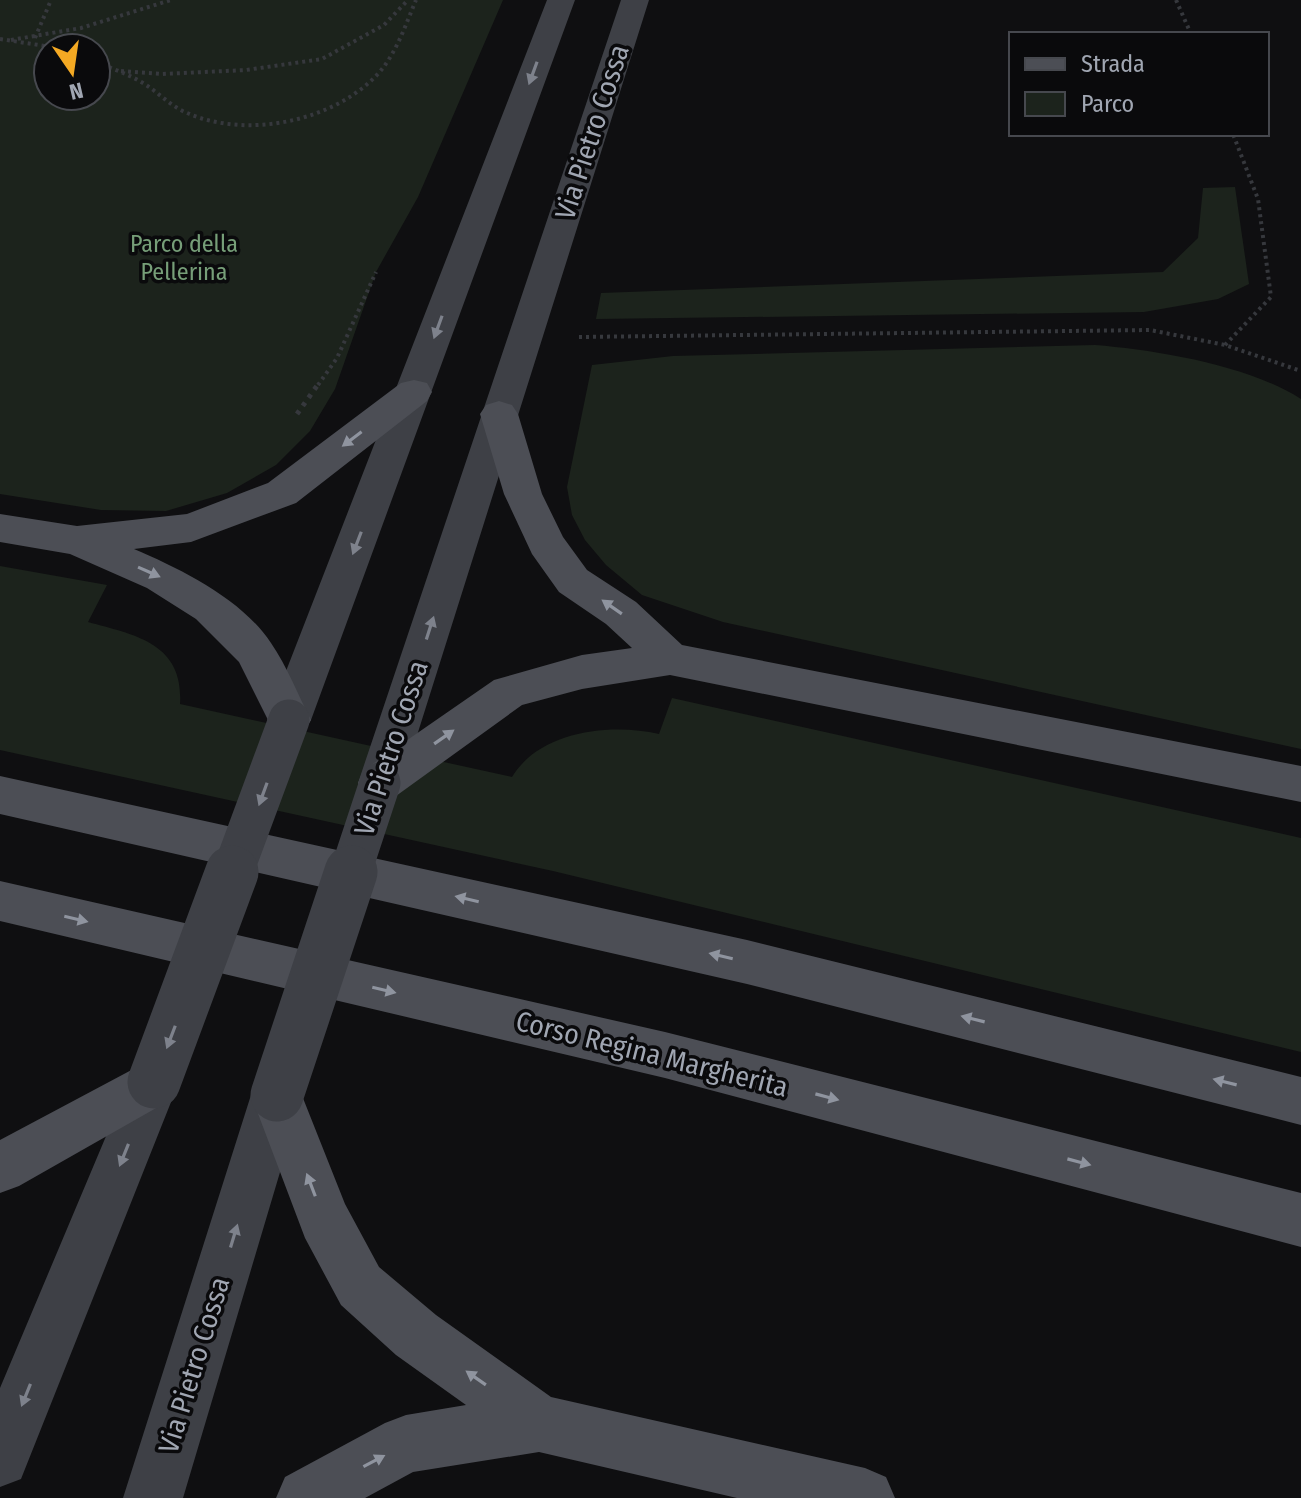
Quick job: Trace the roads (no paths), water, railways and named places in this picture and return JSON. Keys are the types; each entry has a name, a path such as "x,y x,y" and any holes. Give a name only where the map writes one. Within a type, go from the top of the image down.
{"main road":[{"path":"0,1458 154,1082 561,0"},
{"name":"Via Pietro Cossa","path":"153,1498 277,1095 635,0"},
{"path":"77,541 191,528 282,493 414,392"},
{"path":"499,414 523,494 546,544 573,581 621,613 670,659"},
{"path":"0,528 77,541 161,577 211,608 255,652 289,720"},
{"path":"380,783 509,692 582,672 670,659 1301,784"},
{"path":"0,795 747,962 1301,1101"},
{"name":"Corso Regina Margherita","path":"0,901 665,1055 1301,1220"},
{"path":"0,1168 154,1082"},
{"path":"277,1095 324,1219 360,1286 416,1335 539,1423"},
{"path":"306,1498 406,1444 539,1423 865,1498"}],"park label":[{"name":"Parco della Pellerina","path":"184,258"}]}
